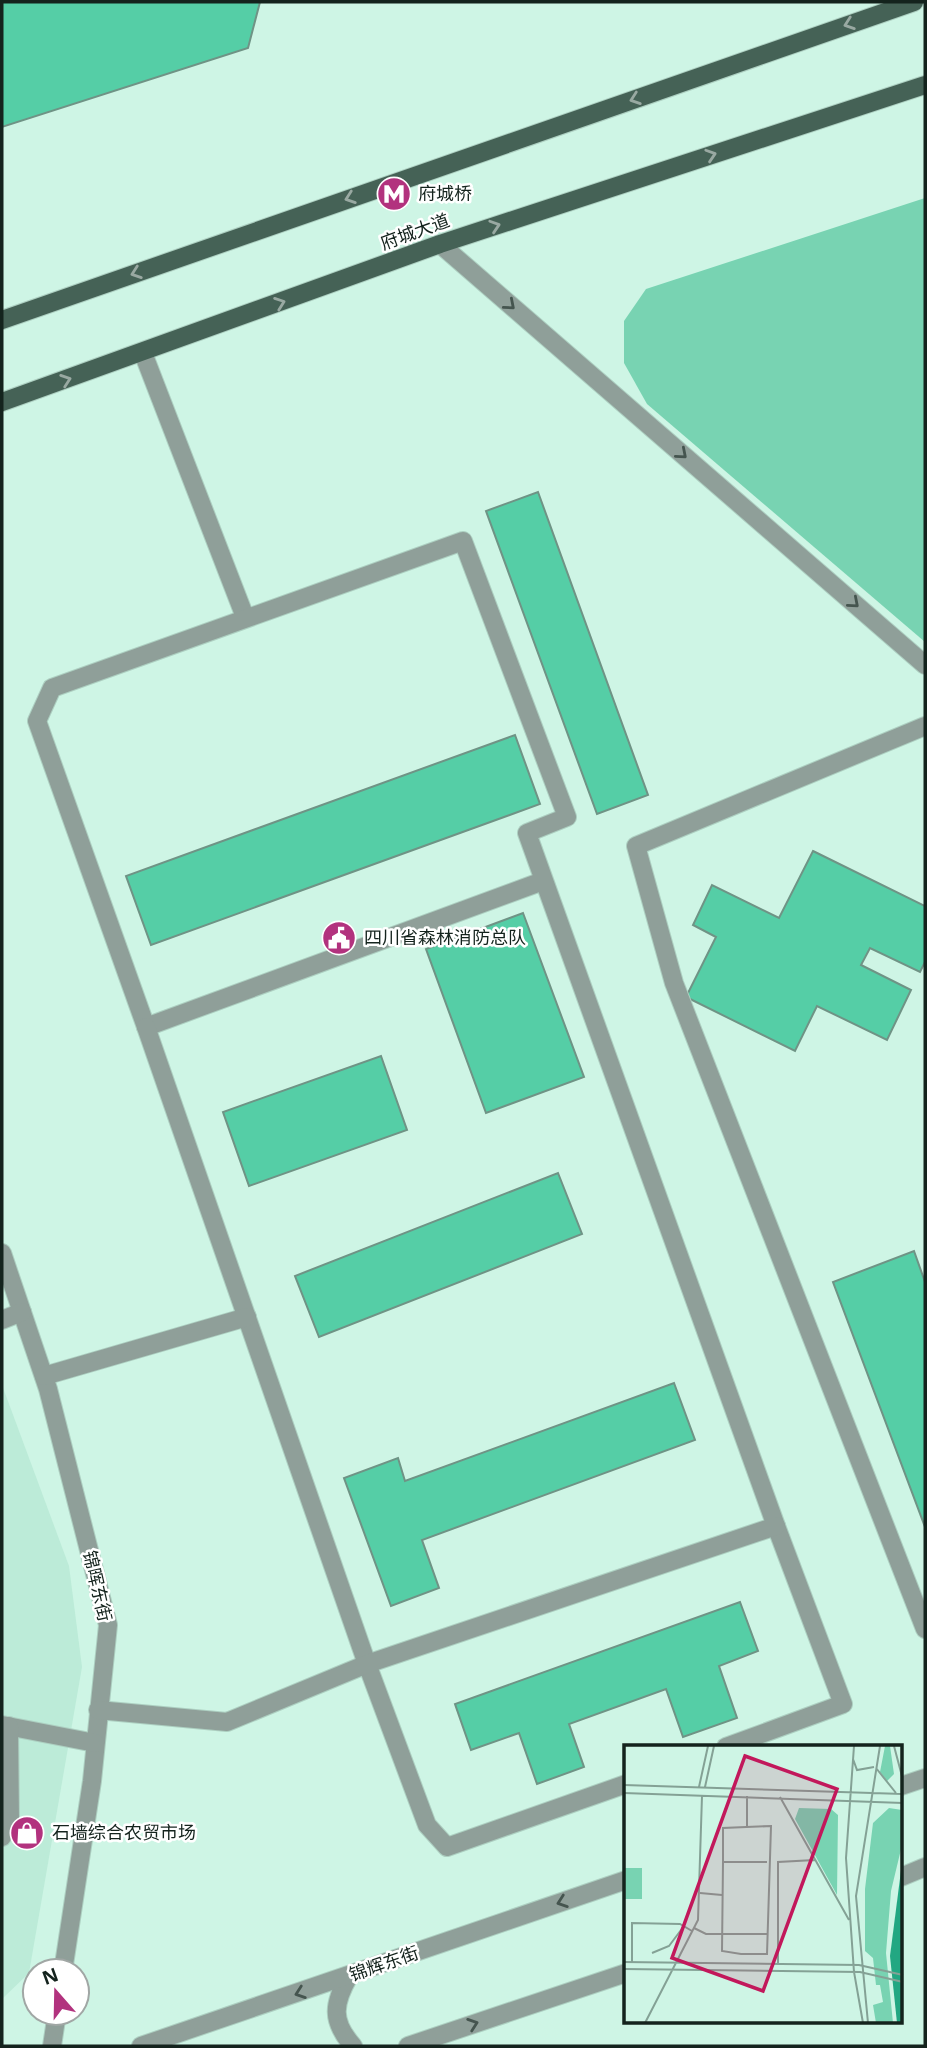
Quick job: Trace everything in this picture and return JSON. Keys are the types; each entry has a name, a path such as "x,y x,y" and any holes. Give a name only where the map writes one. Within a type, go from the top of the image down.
{"main road":[{"path":"2,320 914,2"},
{"name":"府城大道","path":"2,402 440,244 925,85"}],"street":[{"path":"440,244 925,665"},
{"path":"143,353 245,617"},
{"path":"624,1785 447,1847 427,1825 367,1664 37,721 52,688 463,541 567,817 527,833 842,1704 731,1745"},
{"path":"925,726 636,846 674,983 925,1629"},
{"path":"146,1027 543,881"},
{"name":"锦晖东街","path":"2,1253 44,1376 108,1625 92,1780 65,1957"},
{"path":"2,1320 22,1312"},
{"path":"44,1376 247,1317"},
{"path":"99,1710 227,1722 367,1664 776,1526"},
{"path":"2,1838 10,1821 6,1725 95,1743"},
{"path":"902,1786 925,1778"},
{"path":"902,1877 925,1867"},
{"name":"锦辉东街","path":"141,2046 624,1881"},
{"path":"408,2046 624,1974"},
{"path":"349,1976 340,1992 336,2014 341,2032 353,2046"},
{"path":"52,2046 55,2027"}],"shaded area":[{"path":"2,1385 69,1566 82,1667 32,1957 21,1957 21,1981 2,1999"}],"green space":[{"path":"925,198 925,642 647,404 624,363 624,321 646,289"}],"building":[{"path":"2,2 260,2 248,48 2,127"},
{"path":"538,492 648,795 597,814 486,511"},
{"path":"515,735 540,804 151,945 126,876"},
{"path":"813,851 925,906 925,962 920,972 870,948 861,965 911,990 887,1040 817,1006 795,1051 686,997 716,937 693,925 712,885 779,918"},
{"path":"523,913 584,1077 486,1113 426,949"},
{"path":"381,1056 407,1130 249,1186 223,1112"},
{"path":"558,1173 582,1234 319,1337 295,1276"},
{"path":"914,1251 925,1282 925,1527 833,1282"},
{"path":"674,1383 695,1440 422,1540 439,1588 391,1606 344,1478 398,1458 405,1481"},
{"path":"740,1602 758,1651 719,1666 737,1718 683,1737 666,1689 569,1724 584,1767 537,1784 519,1733 471,1750 455,1704"}],"place":[{"name":"府城桥","path":"394,194"},
{"name":"四川省森林消防总队","path":"339,938"},
{"name":"石墙综合农贸市场","path":"27,1833"}]}
